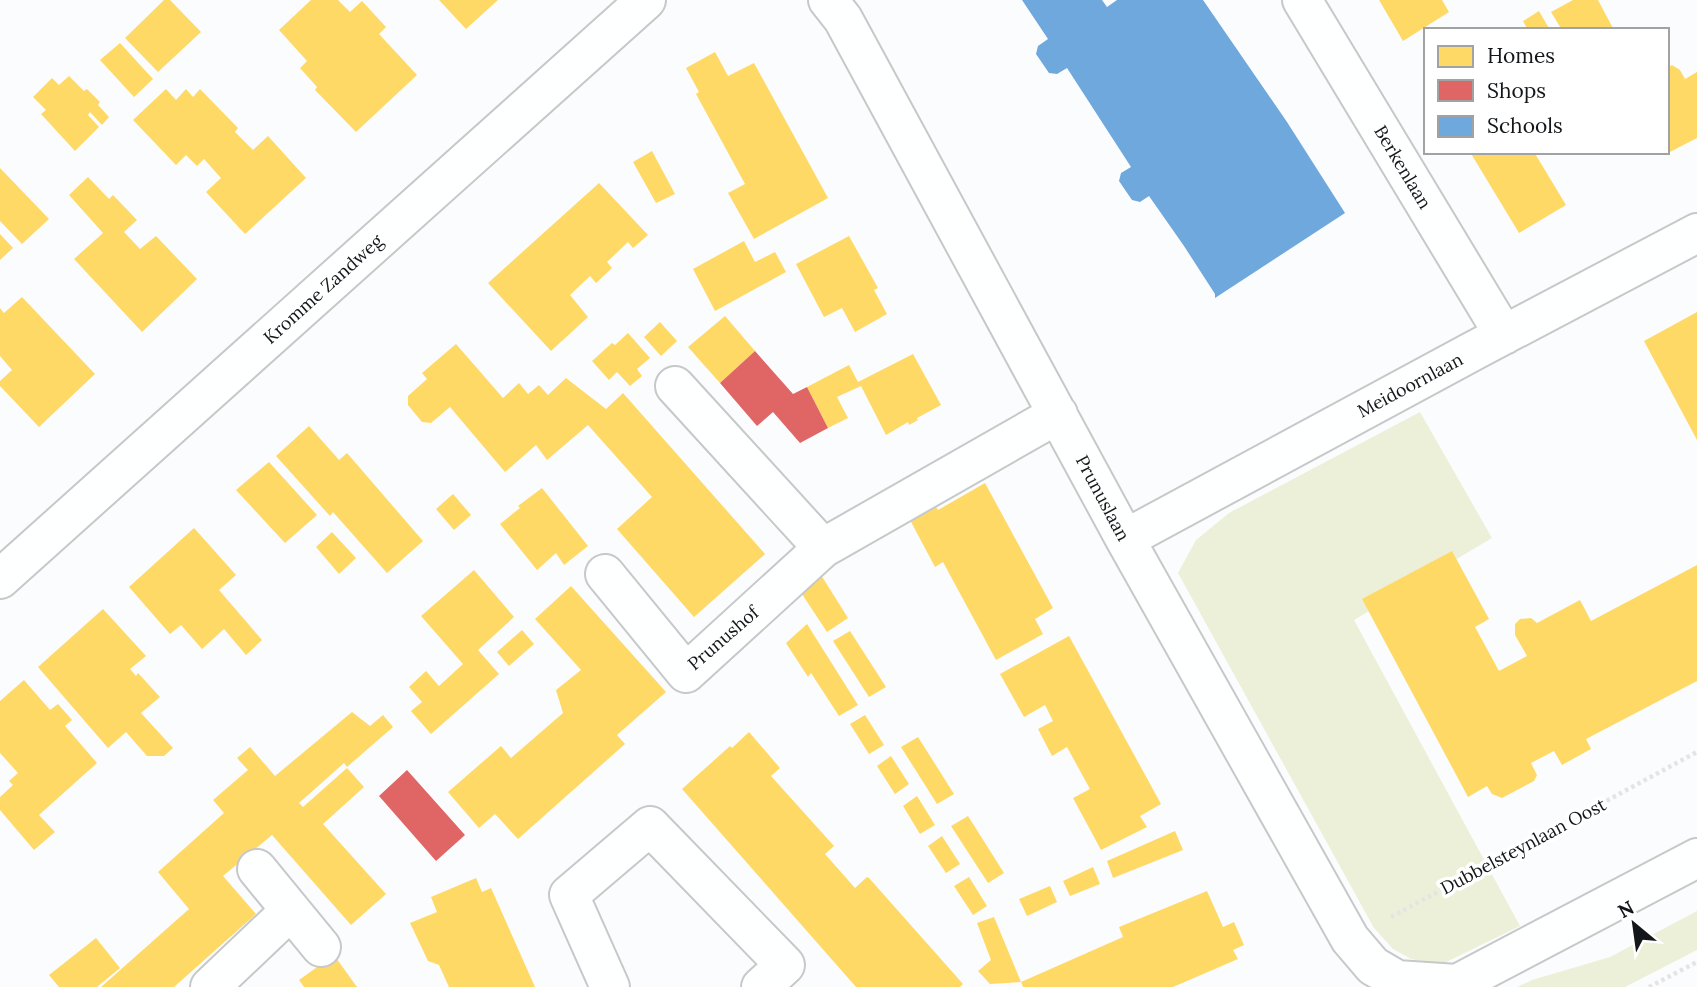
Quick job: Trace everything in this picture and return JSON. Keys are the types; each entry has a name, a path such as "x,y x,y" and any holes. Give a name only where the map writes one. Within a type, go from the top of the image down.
{"street":[{"name":"Kromme Zandweg","path":"0,579 646,0"},
{"name":"Prunuslaan","path":"828,0 843,19 1125,540 1350,939 1373,966 1394,984"},
{"name":"Berkenlaan","path":"1302,0 1504,335"},
{"name":"Meidoornlaan","path":"1125,540 1697,233"},
{"path":"675,386 823,548"},
{"name":"Prunushof","path":"605,575 686,673 823,548 1058,414"},
{"path":"610,987 569,895 650,826 785,965 761,987"},
{"path":"1394,984 1457,984 1697,858"},
{"path":"257,869 321,947"},
{"path":"210,987 290,911"}],"path":[{"name":"Dubbelsteynlaan Oost","path":"1350,939 1697,752"},
{"path":"1649,987 1697,962"}],"green space":[{"path":"1420,412 1492,538 1354,620 1520,926 1440,965 1411,959 1393,949 1374,928 1178,573 1196,540 1229,513"},
{"path":"1697,911 1697,950 1625,987 1517,987 1610,957"}],"building: Homes":[{"path":"164,0 170,0 201,32 158,72 125,38"},
{"path":"311,0 338,0 350,12 362,1 386,27 379,34 417,75 356,132 315,90 317,87 300,68 307,61 279,30"},
{"path":"439,0 498,0 466,29"},
{"path":"1379,0 1442,0 1449,12 1403,41"},
{"path":"1573,0 1598,0 1613,28 1561,28 1551,12"},
{"path":"1539,11 1549,28 1527,28 1523,21"},
{"path":"120,43 153,79 134,97 100,60"},
{"path":"715,52 728,76 754,63 828,198 754,239 728,193 745,184 696,94 699,92 686,68"},
{"path":"1672,65 1680,70 1685,79 1697,72 1697,138 1669,152 1669,67"},
{"path":"69,76 100,102 98,105 109,117 102,125 90,112 88,115 99,127 75,151 41,114 46,110 33,97 52,78 59,85"},
{"path":"166,89 176,100 186,89 193,97 200,89 238,128 235,132 253,150 268,136 306,178 245,234 206,192 221,178 204,159 197,166 186,155 176,165 133,120"},
{"path":"652,151 675,194 656,203 633,162"},
{"path":"1471,154 1535,154 1566,205 1519,233"},
{"path":"0,168 49,219 22,244 0,221"},
{"path":"88,177 109,199 113,195 137,220 124,232 140,249 156,236 197,279 142,332 74,259 103,233 69,195"},
{"path":"599,183 648,235 633,248 628,242 607,262 612,268 596,283 590,276 570,295 588,317 551,351 488,283"},
{"path":"0,234 13,248 0,260"},
{"path":"849,236 878,288 874,290 887,314 855,332 842,308 824,317 796,264"},
{"path":"744,241 755,262 775,252 786,272 715,311 693,269"},
{"path":"22,297 95,374 39,427 0,386 0,381 12,370 0,356 0,308 4,313"},
{"path":"1697,312 1697,440 1644,341"},
{"path":"725,316 755,351 720,383 688,347"},
{"path":"660,322 677,341 661,356 644,337"},
{"path":"628,333 650,358 637,369 642,376 630,386 617,372 609,380 592,361"},
{"path":"456,344 503,398 519,383 528,394 539,385 548,395 566,378 606,409 623,393 765,554 694,617 617,529 652,497 588,425 547,460 536,445 505,472 450,407 431,423 422,422 408,405 408,396 427,379 422,373"},
{"path":"913,354 941,405 909,425 908,422 886,435 861,386 837,397 848,418 828,428 807,387 849,365 858,382"},
{"path":"309,426 339,460 347,453 423,541 387,573 333,512 330,516 276,456"},
{"path":"269,462 317,515 285,543 236,490"},
{"path":"985,483 1053,608 1035,619 1043,634 996,660 943,562 935,567 909,518 934,504 938,510"},
{"path":"542,488 588,546 564,565 556,553 537,570 500,524"},
{"path":"453,494 471,515 454,530 436,509"},
{"path":"194,528 236,575 219,590 262,640 246,655 224,629 202,649 181,625 170,634 129,587"},
{"path":"332,532 356,558 339,574 316,547"},
{"path":"1452,551 1489,619 1475,627 1499,671 1527,656 1515,635 1515,624 1520,619 1531,618 1537,623 1580,600 1591,621 1697,565 1697,681 1586,739 1591,749 1562,765 1554,751 1531,763 1537,775 1534,781 1502,798 1492,794 1487,786 1468,797 1362,599"},
{"path":"474,570 514,617 478,650 499,674 431,734 411,711 422,702 409,687 426,671 439,686 463,664 421,616"},
{"path":"821,575 848,618 827,632 798,588"},
{"path":"571,586 666,692 617,735 625,744 518,839 495,814 479,828 448,792 501,746 511,758 563,713 556,690 581,670 535,619"},
{"path":"103,609 146,656 130,669 136,676 138,673 160,697 141,713 173,748 164,756 147,756 126,732 108,748 38,667"},
{"path":"807,624 858,705 839,716 811,673 808,677 786,643"},
{"path":"522,630 534,644 509,666 497,652"},
{"path":"850,631 886,687 869,697 833,641"},
{"path":"1069,636 1161,804 1140,816 1147,827 1101,850 1073,798 1090,789 1067,747 1052,756 1038,729 1053,721 1045,705 1024,717 1000,674"},
{"path":"24,680 50,710 58,704 72,720 65,726 97,763 39,815 55,832 34,850 0,810 0,797 13,785 9,781 18,773 0,753 0,701"},
{"path":"352,712 370,726 383,715 393,727 347,767 344,763 299,803 303,807 347,768 364,787 323,824 386,894 351,925 272,835 223,876 256,914 174,987 101,987 189,909 158,872 224,813 213,800 248,770 237,758 250,747 275,776"},
{"path":"865,715 884,745 869,754 850,724"},
{"path":"749,732 780,768 771,776 834,846 825,854 855,888 869,878 963,984 960,987 856,987 682,789"},
{"path":"918,737 954,794 937,804 901,747"},
{"path":"891,756 909,784 895,794 877,766"},
{"path":"917,796 935,825 920,834 903,806"},
{"path":"968,816 1004,873 988,883 951,826"},
{"path":"1175,831 1183,850 1113,878 1107,861"},
{"path":"942,836 960,864 946,873 928,846"},
{"path":"1093,867 1100,884 1070,896 1063,881"},
{"path":"969,877 987,906 973,915 954,886"},
{"path":"476,878 482,892 491,888 535,987 449,987 439,965 428,961 410,923 437,912 431,897"},
{"path":"1050,886 1057,902 1027,916 1019,899"},
{"path":"1207,891 1223,927 1234,922 1244,945 1233,950 1238,959 1173,987 1023,987 1021,982 1123,937 1119,927"},
{"path":"994,917 1021,982 990,984 978,971 991,960 977,923"},
{"path":"96,938 120,968 97,987 59,987 49,975"},
{"path":"334,955 357,987 304,987 299,980"}],"building: Shops":[{"path":"755,351 793,394 807,387 828,428 800,443 773,412 757,426 720,383"},
{"path":"407,770 465,835 436,861 379,796"}],"building: Schools":[{"path":"1022,0 1102,0 1107,7 1117,0 1203,0 1287,122 1345,213 1215,298 1184,246 1149,196 1140,202 1132,200 1119,181 1121,173 1131,167 1067,68 1057,74 1049,73 1036,54 1038,46 1048,39"}]}
